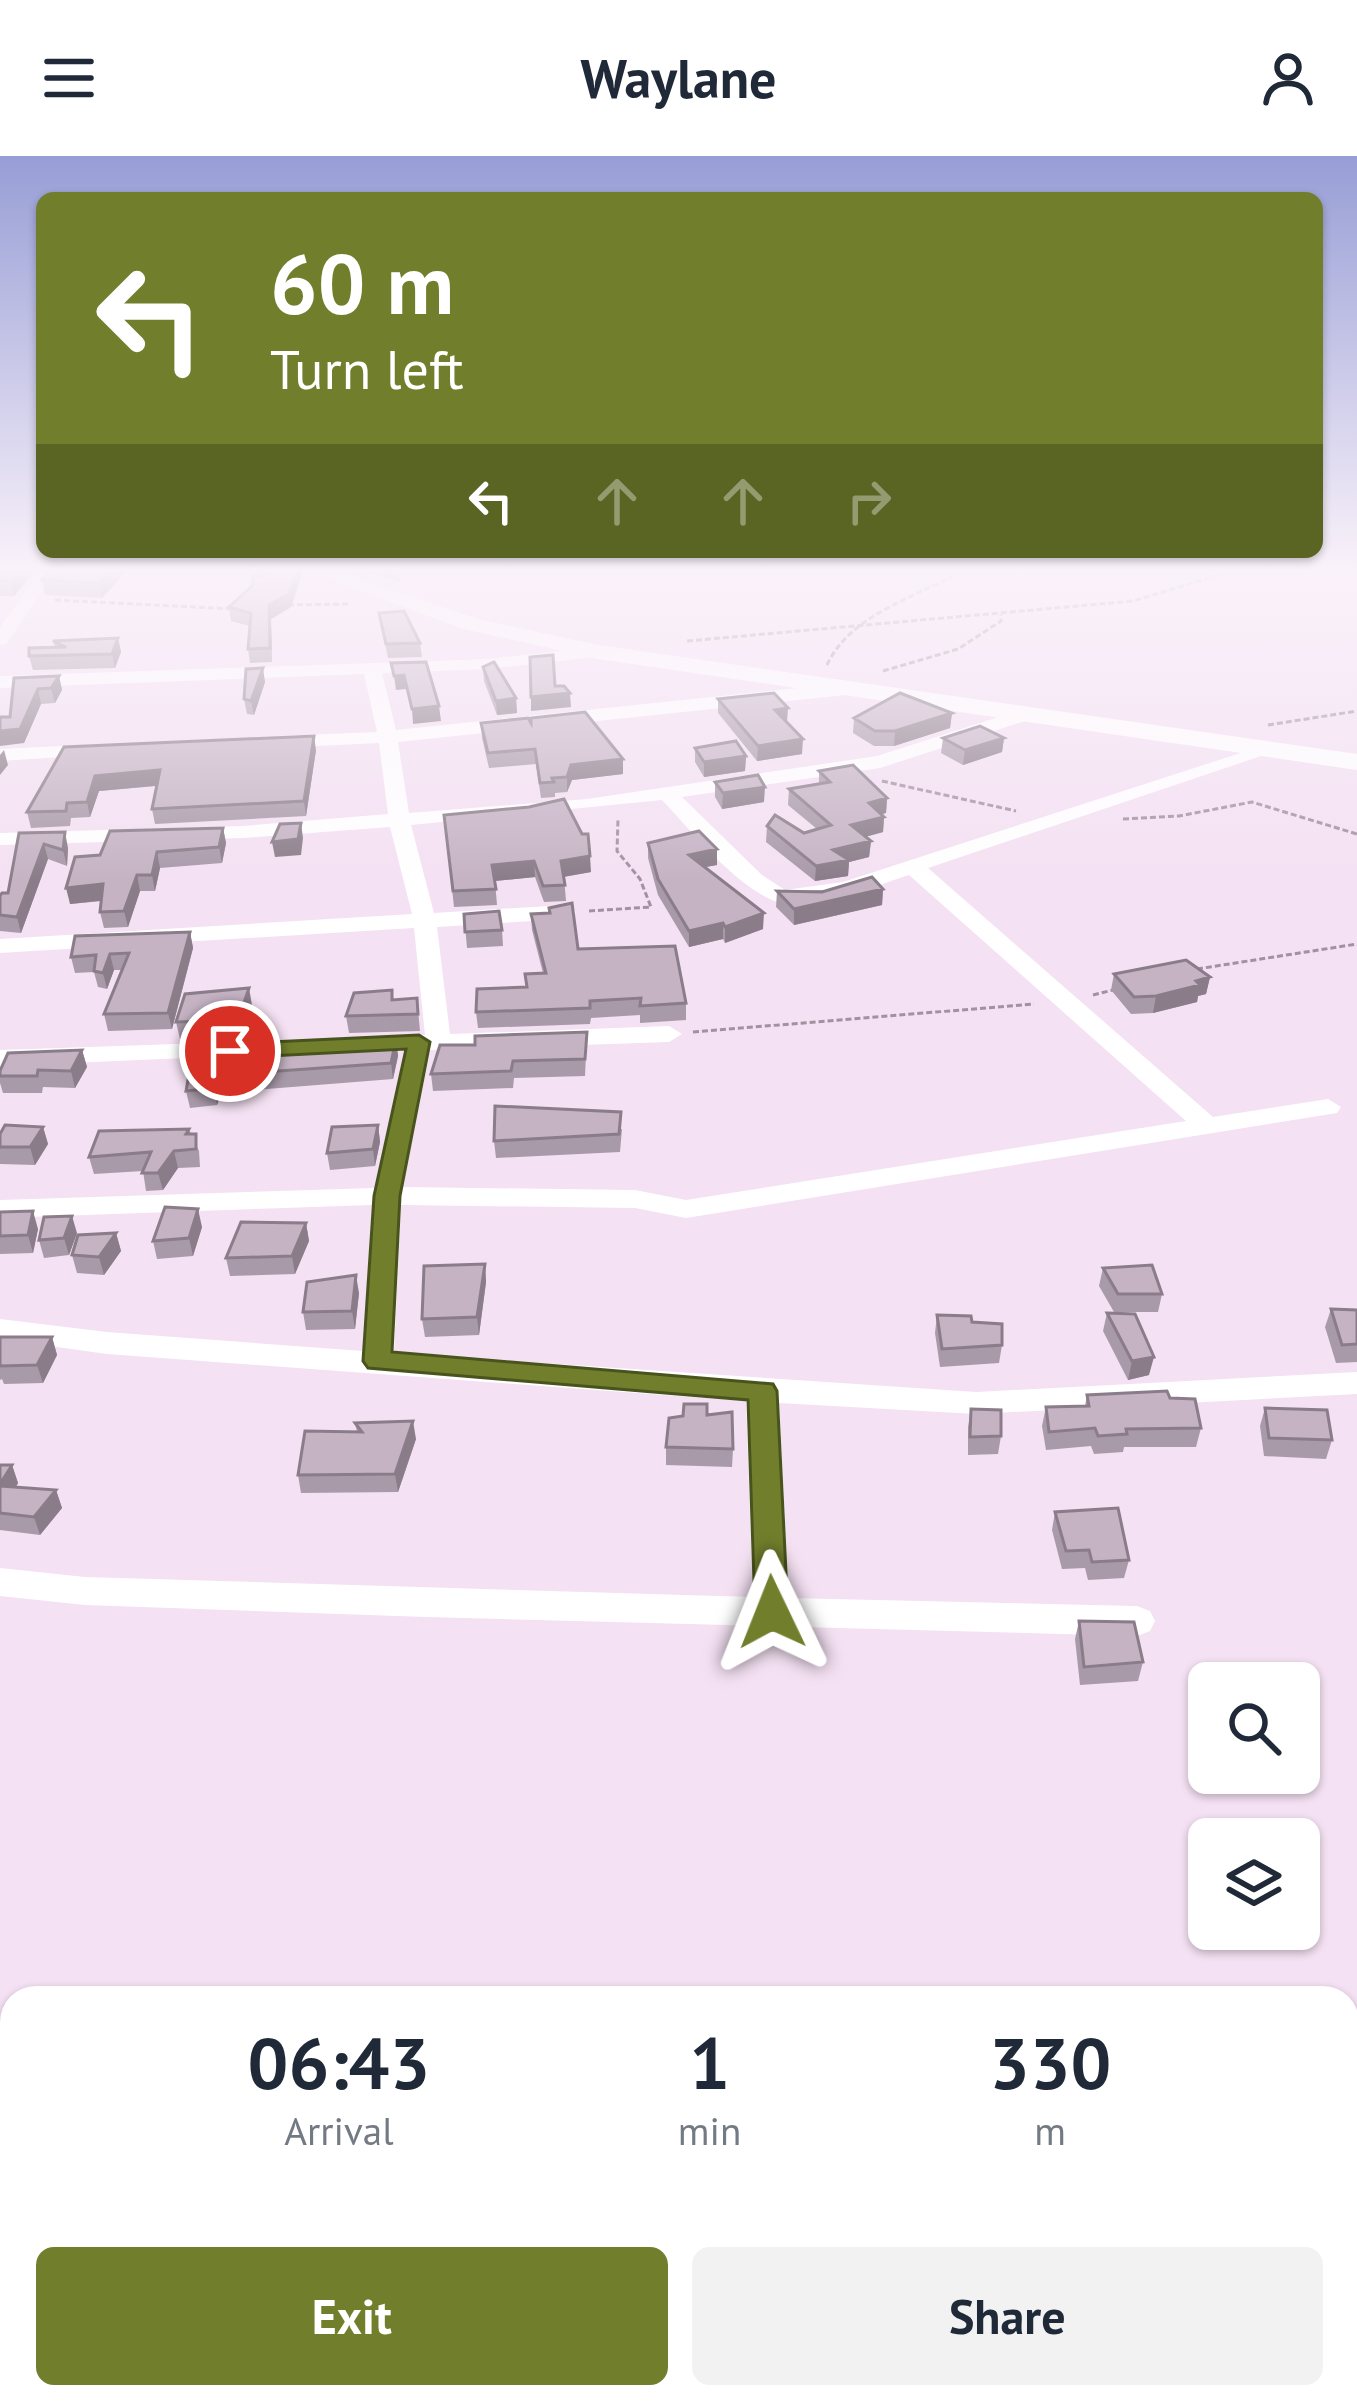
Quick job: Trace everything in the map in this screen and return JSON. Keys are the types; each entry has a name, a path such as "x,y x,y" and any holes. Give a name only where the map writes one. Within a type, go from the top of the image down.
{"street":[{"path":"0,682 313,671"},
{"path":"372,671 388,736 400,823 424,921 429,1041 387,1196 378,1361"},
{"path":"725,671 1018,717 1357,762"},
{"path":"251,743 388,736 852,690"},
{"path":"0,838 400,823 668,795 852,767 935,748 1018,717"},
{"path":"0,754 114,749"},
{"path":"668,795 754,880 778,896 796,899 1266,752"},
{"path":"912,866 1204,1123"},
{"path":"0,946 565,912"},
{"path":"0,1058 669,1034"},
{"path":"0,1209 387,1196 635,1199 686,1209 1204,1123 1328,1107"},
{"path":"0,1329 106,1343 976,1402 1357,1383"},
{"path":"762,1391 772,1612"},
{"path":"0,1582 85,1591 1137,1621"}],"path":[{"path":"834,671 852,690 884,671"},
{"path":"1262,726 1357,711"},
{"path":"852,767 902,789 957,796 1019,812"},
{"path":"565,912 651,907 640,879 617,851 615,821 668,795"},
{"path":"1069,817 1144,820 1252,802 1357,834"},
{"path":"1184,972 1357,944"},
{"path":"669,1034 1068,1001 1137,984"}],"building":[{"path":"246,671 262,671 251,701 244,699"},
{"path":"393,671 429,671 439,706 412,709 404,675 394,676"},
{"path":"485,671 500,671 516,698 496,701"},
{"path":"530,671 554,671 555,686 564,686 570,693 531,697"},
{"path":"59,676 51,688 38,689 20,729 0,731 0,717 10,717 14,678"},
{"path":"774,693 788,708 775,710 803,739 758,746 718,699"},
{"path":"900,693 952,713 895,731 875,731 854,718"},
{"path":"585,712 623,759 571,765 567,777 540,783 535,749 488,753 481,723 528,718 531,723 531,718"},
{"path":"980,726 1004,738 965,750 943,738"},
{"path":"314,736 304,801 152,809 160,770 95,776 87,802 67,803 66,811 27,812 64,747"},
{"path":"736,741 746,756 704,762 695,748"},
{"path":"853,765 887,798 869,803 884,817 851,825 871,841 833,850 849,860 816,866 767,826 775,815 804,833 831,825 789,789 830,782 819,771"},
{"path":"758,775 765,787 723,793 715,782"},
{"path":"564,799 582,834 588,834 590,856 561,861 565,885 543,886 534,861 492,865 496,889 453,891 444,815"},
{"path":"301,823 298,839 272,842 280,824"},
{"path":"223,828 219,847 157,852 152,875 137,875 124,911 100,912 103,884 66,888 75,857 100,855 110,831"},
{"path":"699,831 717,849 689,855 764,913 725,927 723,923 689,931 658,879 648,843"},
{"path":"65,832 63,850 44,844 17,917 0,915 0,896 8,893 19,833"},
{"path":"872,877 883,889 794,909 777,891 822,892"},
{"path":"572,903 578,949 675,946 686,1003 640,1006 641,998 590,1001 590,1008 476,1012 477,989 527,987 525,974 546,973 531,914 550,913 549,908"},
{"path":"499,911 502,930 465,932 464,914"},
{"path":"190,932 168,1013 104,1014 129,953 110,954 103,973 94,971 96,955 71,957 75,936"},
{"path":"1186,960 1210,977 1196,981 1200,985 1156,996 1134,997 1114,974"},
{"path":"249,988 238,1020 176,1022 185,994"},
{"path":"392,990 392,1000 417,998 418,1014 346,1016 354,993"},
{"path":"587,1032 585,1059 513,1061 511,1071 431,1074 440,1045 475,1045 475,1036"},
{"path":"396,1039 391,1063 251,1073 254,1047"},
{"path":"229,1045 214,1088 186,1091 194,1046"},
{"path":"82,1050 71,1071 0,1076 8,1053"},
{"path":"495,1106 621,1112 619,1134 494,1141"},
{"path":"5,1125 43,1127 30,1147 0,1147"},
{"path":"378,1125 373,1149 327,1153 332,1127"},
{"path":"189,1129 186,1134 196,1134 196,1149 174,1151 158,1173 142,1173 151,1152 89,1157 99,1131"},
{"path":"165,1207 198,1209 189,1238 153,1241"},
{"path":"33,1211 28,1235 0,1236 0,1212"},
{"path":"72,1216 64,1238 39,1240 44,1217"},
{"path":"241,1222 306,1223 292,1256 226,1258"},
{"path":"116,1233 99,1257 72,1255 78,1235"},
{"path":"485,1264 477,1317 422,1319 424,1266"},
{"path":"1152,1265 1162,1294 1118,1294 1103,1268"},
{"path":"356,1275 352,1311 303,1312 307,1282"},
{"path":"1331,1309 1357,1310 1357,1344 1342,1345"},
{"path":"1107,1313 1135,1314 1154,1357 1132,1361"},
{"path":"937,1315 971,1316 972,1322 1002,1324 1002,1345 942,1349"},
{"path":"0,1337 52,1337 37,1365 0,1366"},
{"path":"1167,1391 1170,1398 1195,1399 1201,1428 1126,1429 1127,1434 1098,1436 1095,1428 1049,1432 1046,1407 1089,1406 1087,1395"},
{"path":"684,1404 707,1404 707,1415 732,1412 733,1449 666,1447 669,1418 683,1416"},
{"path":"1265,1408 1327,1410 1332,1440 1269,1438"},
{"path":"971,1409 1001,1410 1001,1436 970,1437"},
{"path":"413,1421 395,1474 298,1475 305,1431 362,1432 355,1423"},
{"path":"0,1465 12,1465 0,1484"},
{"path":"0,1486 56,1490 34,1517 0,1513"},
{"path":"1118,1508 1129,1560 1092,1562 1089,1550 1066,1551 1055,1512"},
{"path":"1079,1621 1134,1622 1143,1662 1084,1667"}],"route":[{"path":"230,1051 419,1042 387,1196 378,1361 762,1391 772,1612"}]}
